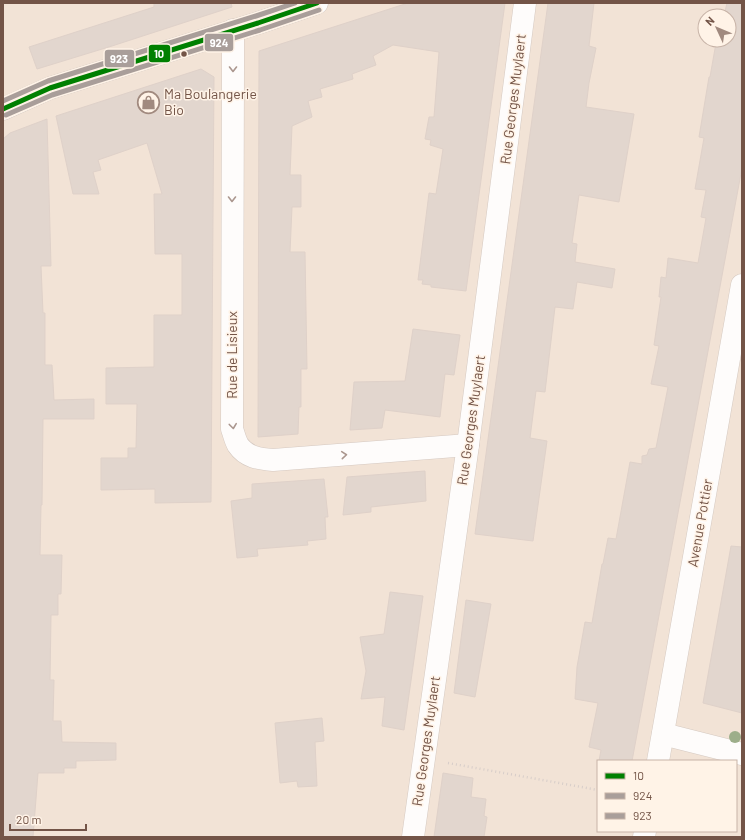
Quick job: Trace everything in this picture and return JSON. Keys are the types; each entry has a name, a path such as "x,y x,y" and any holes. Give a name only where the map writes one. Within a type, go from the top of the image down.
{"street":[{"name":"Rue Georges Muylaert","path":"413,837 468,445 525,3"},
{"path":"3,109 50,88 311,4"},
{"name":"Rue de Lisieux","path":"233,30 232,429 238,444 247,454 252,457 273,460 468,445"},
{"name":"Avenue Pottier","path":"658,760 742,286"},
{"path":"663,734 742,754"}],"path":[{"path":"424,759 597,790"}],"shaded area":[{"path":"3,3 742,3 742,837 3,837"}],"building":[{"path":"154,3 231,3 232,7 37,69 29,47 154,7"},
{"path":"408,3 505,3 466,291 431,287 431,285 422,284 423,280 418,280 429,193 436,194 443,149 430,145 431,140 425,139 429,117 434,117 439,52 393,45 373,56 376,65 352,74 353,79 320,89 322,97 308,101 312,117 292,126 290,175 301,175 301,207 292,207 290,252 305,252 307,369 301,369 301,407 299,407 298,434 258,437 259,51"},
{"path":"548,3 594,3 589,46 596,48 586,107 634,114 619,202 579,195 572,243 577,244 575,262 615,269 612,288 577,282 573,309 555,307 545,392 536,391 530,438 547,441 533,541 475,534"},
{"path":"727,3 742,3 742,168 632,760 599,760 601,750 589,747 598,703 575,699 577,667 585,622 592,623 608,538 616,539 630,462 642,464 642,456 647,455 649,449 656,448 668,387 651,384 659,346 654,345 661,297 659,297 661,277 666,278 668,258 698,263 706,218 701,217 706,190 695,189 704,138 699,137 715,48 737,48 737,8 726,8"},
{"path":"201,69 214,77 211,502 155,503 155,489 101,490 101,458 128,458 128,448 136,448 137,404 106,404 106,368 154,367 154,315 182,315 182,254 155,254 154,194 162,194 147,143 98,160 101,170 93,172 99,194 73,194 56,116"},
{"path":"47,119 51,266 41,266 43,313 45,313 45,365 52,365 54,400 94,399 94,419 43,419 40,555 62,555 61,594 58,594 58,615 51,615 50,680 54,680 53,721 61,721 62,742 116,743 116,760 76,761 76,768 64,768 64,773 38,773 33,837 3,837 3,139 10,133"},
{"path":"413,329 460,335 454,375 445,374 440,417 385,410 382,428 350,430 354,382 405,381"},
{"path":"425,471 426,501 371,507 371,512 343,515 347,477"},
{"path":"324,479 328,517 325,517 326,539 307,541 308,545 257,549 258,556 237,558 231,501 252,498 252,484"},
{"path":"731,546 742,547 742,713 703,703"},
{"path":"390,592 423,596 404,730 382,726 385,697 361,699 366,671 360,637 384,634"},
{"path":"466,600 491,604 475,697 454,693"},
{"path":"322,718 324,741 315,742 317,786 298,787 297,781 280,783 275,723"},
{"path":"443,773 473,778 471,797 486,799 484,816 487,817 484,837 434,837"}],"transit line":[{"name":"923","path":"3,101 48,81 295,3"},
{"name":"10","path":"3,109 50,88 317,3"},
{"name":"924","path":"6,115 52,95 319,10"}],"place":[{"name":"Ma Boulangerie Bio","path":"148,102"}]}
